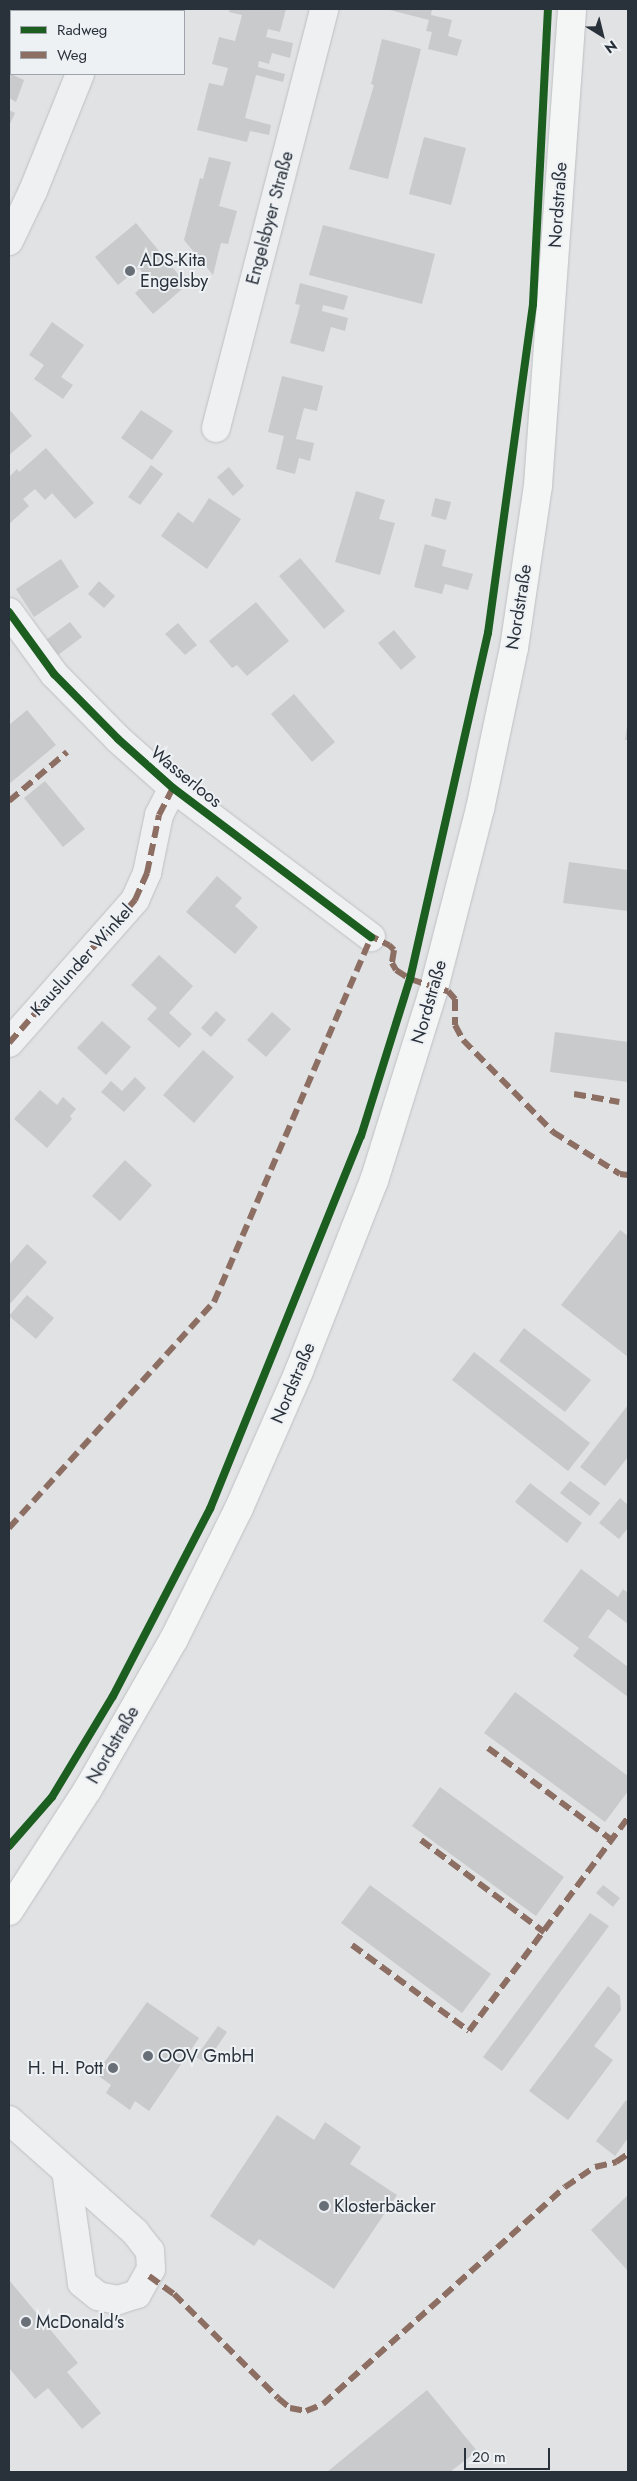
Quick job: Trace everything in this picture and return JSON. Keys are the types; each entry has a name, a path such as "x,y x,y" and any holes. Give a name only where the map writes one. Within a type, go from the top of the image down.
{"main road":[{"name":"Nordstraße","path":"9,1912 88,1789 141,1697 174,1639 239,1508 299,1371 374,1180 434,988 480,809 514,648 538,485 572,9"}],"street":[{"name":"Engelsbyer Straße","path":"216,428 324,9"},
{"path":"9,241 33,191 80,75"},
{"name":"Wasserloos","path":"9,612 54,674 118,739 173,788 371,938"},
{"name":"Kauslunder Winkel","path":"9,1043 135,900 147,873 158,815 173,788"},
{"path":"9,2120 66,2171"}],"building":[{"path":"230,9 286,9 280,32 268,29 266,37 293,43 290,58 272,53 269,64 259,61 258,67 285,74 283,82 256,75 245,118 271,125 269,135 250,131 247,142 197,130 209,83 223,86 228,68 212,64 219,37 235,41 242,15 229,12"},
{"path":"386,9 432,9 431,15 452,20 448,36 462,40 457,56 428,49 432,32 426,31 429,20"},
{"path":"9,26 10,75 24,80 16,102 9,98"},
{"path":"382,39 421,49 388,179 349,169 374,85 371,84"},
{"path":"9,110 15,113 9,126"},
{"path":"424,137 466,148 451,205 409,194"},
{"path":"209,157 231,162 219,206 237,211 228,244 221,243 213,275 184,240 200,178 203,179"},
{"path":"136,223 187,285 153,314 135,293 149,281 139,268 118,285 95,257"},
{"path":"323,225 435,254 422,304 309,275"},
{"path":"300,283 348,296 344,310 323,305 322,311 348,318 345,331 331,327 324,352 290,343 300,305 295,304"},
{"path":"52,322 84,345 61,377 73,385 63,399 34,379 44,365 29,355"},
{"path":"282,376 323,386 317,411 304,408 296,439 314,443 310,461 299,458 295,474 276,469 284,436 268,432"},
{"path":"9,409 32,436 9,455"},
{"path":"141,410 173,431 152,460 121,438"},
{"path":"46,448 94,503 75,519 52,493 45,500 35,489 23,499 29,506 9,524 9,477 17,469 19,472"},
{"path":"151,465 163,474 140,505 128,497"},
{"path":"229,467 244,486 233,496 217,477"},
{"path":"356,491 385,500 379,519 395,523 380,575 335,562"},
{"path":"209,498 241,519 207,569 161,536 178,512 193,523"},
{"path":"435,498 451,502 446,520 431,516"},
{"path":"425,544 446,550 442,566 473,574 468,590 445,584 442,594 414,587"},
{"path":"300,558 345,611 324,629 279,576"},
{"path":"61,559 79,587 34,617 16,589"},
{"path":"99,581 115,596 104,608 88,594"},
{"path":"256,602 289,641 247,676 237,665 232,668 209,641"},
{"path":"70,622 82,637 58,655 46,640"},
{"path":"178,623 197,645 185,655 165,634"},
{"path":"394,630 416,657 401,670 378,643"},
{"path":"294,694 335,742 312,762 271,714"},
{"path":"27,710 56,745 9,784 9,725"},
{"path":"627,726 628,740 625,740"},
{"path":"45,781 85,829 63,847 24,798"},
{"path":"569,862 628,870 628,911 563,903"},
{"path":"217,876 242,898 235,906 258,927 235,954 186,912"},
{"path":"159,955 193,986 169,1013 192,1034 179,1048 147,1019 157,1008 131,985"},
{"path":"216,1011 226,1020 211,1037 201,1028"},
{"path":"272,1012 291,1029 266,1057 247,1040"},
{"path":"102,1021 131,1047 106,1075 77,1048"},
{"path":"555,1032 628,1042 628,1082 550,1072"},
{"path":"203,1050 234,1077 194,1123 163,1095"},
{"path":"135,1077 146,1088 124,1112 101,1092 111,1081 122,1091"},
{"path":"40,1090 57,1105 63,1097 76,1109 70,1116 72,1119 47,1148 14,1119"},
{"path":"125,1160 152,1185 120,1221 92,1196"},
{"path":"620,1230 628,1236 628,1357 561,1305"},
{"path":"27,1244 47,1262 9,1305 9,1265"},
{"path":"27,1295 54,1318 36,1339 9,1316"},
{"path":"524,1328 591,1380 565,1412 499,1361"},
{"path":"474,1352 590,1443 568,1471 452,1380"},
{"path":"628,1405 628,1457 605,1486 580,1467"},
{"path":"570,1481 600,1503 590,1516 560,1493"},
{"path":"530,1483 582,1523 567,1543 515,1502"},
{"path":"620,1498 628,1505 628,1528 619,1539 599,1523"},
{"path":"581,1569 618,1597 623,1589 628,1593 628,1624 608,1609 588,1637 628,1667 628,1697 573,1656 579,1648 543,1621"},
{"path":"515,1692 628,1776 628,1791 605,1822 484,1733"},
{"path":"440,1787 564,1877 536,1916 412,1826"},
{"path":"370,1885 491,1974 462,2013 341,1923"},
{"path":"603,1885 620,1898 613,1907 596,1893"},
{"path":"590,1913 609,1926 502,2071 483,2057"},
{"path":"608,1986 620,1996 621,2010 594,2046 613,2060 568,2120 529,2091"},
{"name":"OOV GmbH","path":"147,2002 199,2038 149,2111 135,2101 130,2110 106,2093 111,2085 96,2074"},
{"path":"218,2026 227,2032 206,2063 196,2057"},
{"path":"626,2100 628,2102 628,2138 615,2156 596,2141"},
{"name":"Klosterbäcker","path":"277,2115 314,2140 325,2122 361,2147 350,2164 397,2195 334,2289 259,2239 254,2246 210,2216"},
{"path":"628,2195 628,2271 591,2230"},
{"name":"McDonald's","path":"9,2280 78,2363 67,2372 101,2413 82,2429 48,2388 35,2399 9,2368"},
{"path":"427,2390 477,2451 450,2472 327,2472"}],"marked path":[{"path":"9,801 67,752"},
{"path":"9,1043 135,900 147,873 159,815 173,788"},
{"path":"367,934 389,945 394,950 392,963 396,970 410,979 448,991 455,999 455,1025 463,1040 553,1132 620,1174 628,1175"},
{"path":"9,1528 214,1302 371,937"},
{"path":"574,1094 619,1102"},
{"path":"488,1748 612,1840"},
{"path":"352,1945 469,2031 628,1818"},
{"path":"421,1840 544,1932"},
{"path":"149,2276 174,2294 278,2398 290,2408 306,2411 323,2404 565,2187 595,2167 616,2162 628,2154"}],"cycle path":[{"path":"9,1846 52,1797 113,1696 210,1509 361,1136 410,979 488,633 533,304 548,9"},
{"path":"9,612 54,674 118,739 173,788 371,937"}],"place":[{"name":"ADS-Kita Engelsby","path":"130,271"},
{"name":"OOV GmbH","path":"148,2056"},
{"name":"H. H. Pott","path":"113,2068"},
{"name":"Klosterbäcker","path":"324,2206"},
{"name":"McDonald's","path":"26,2322"}]}
